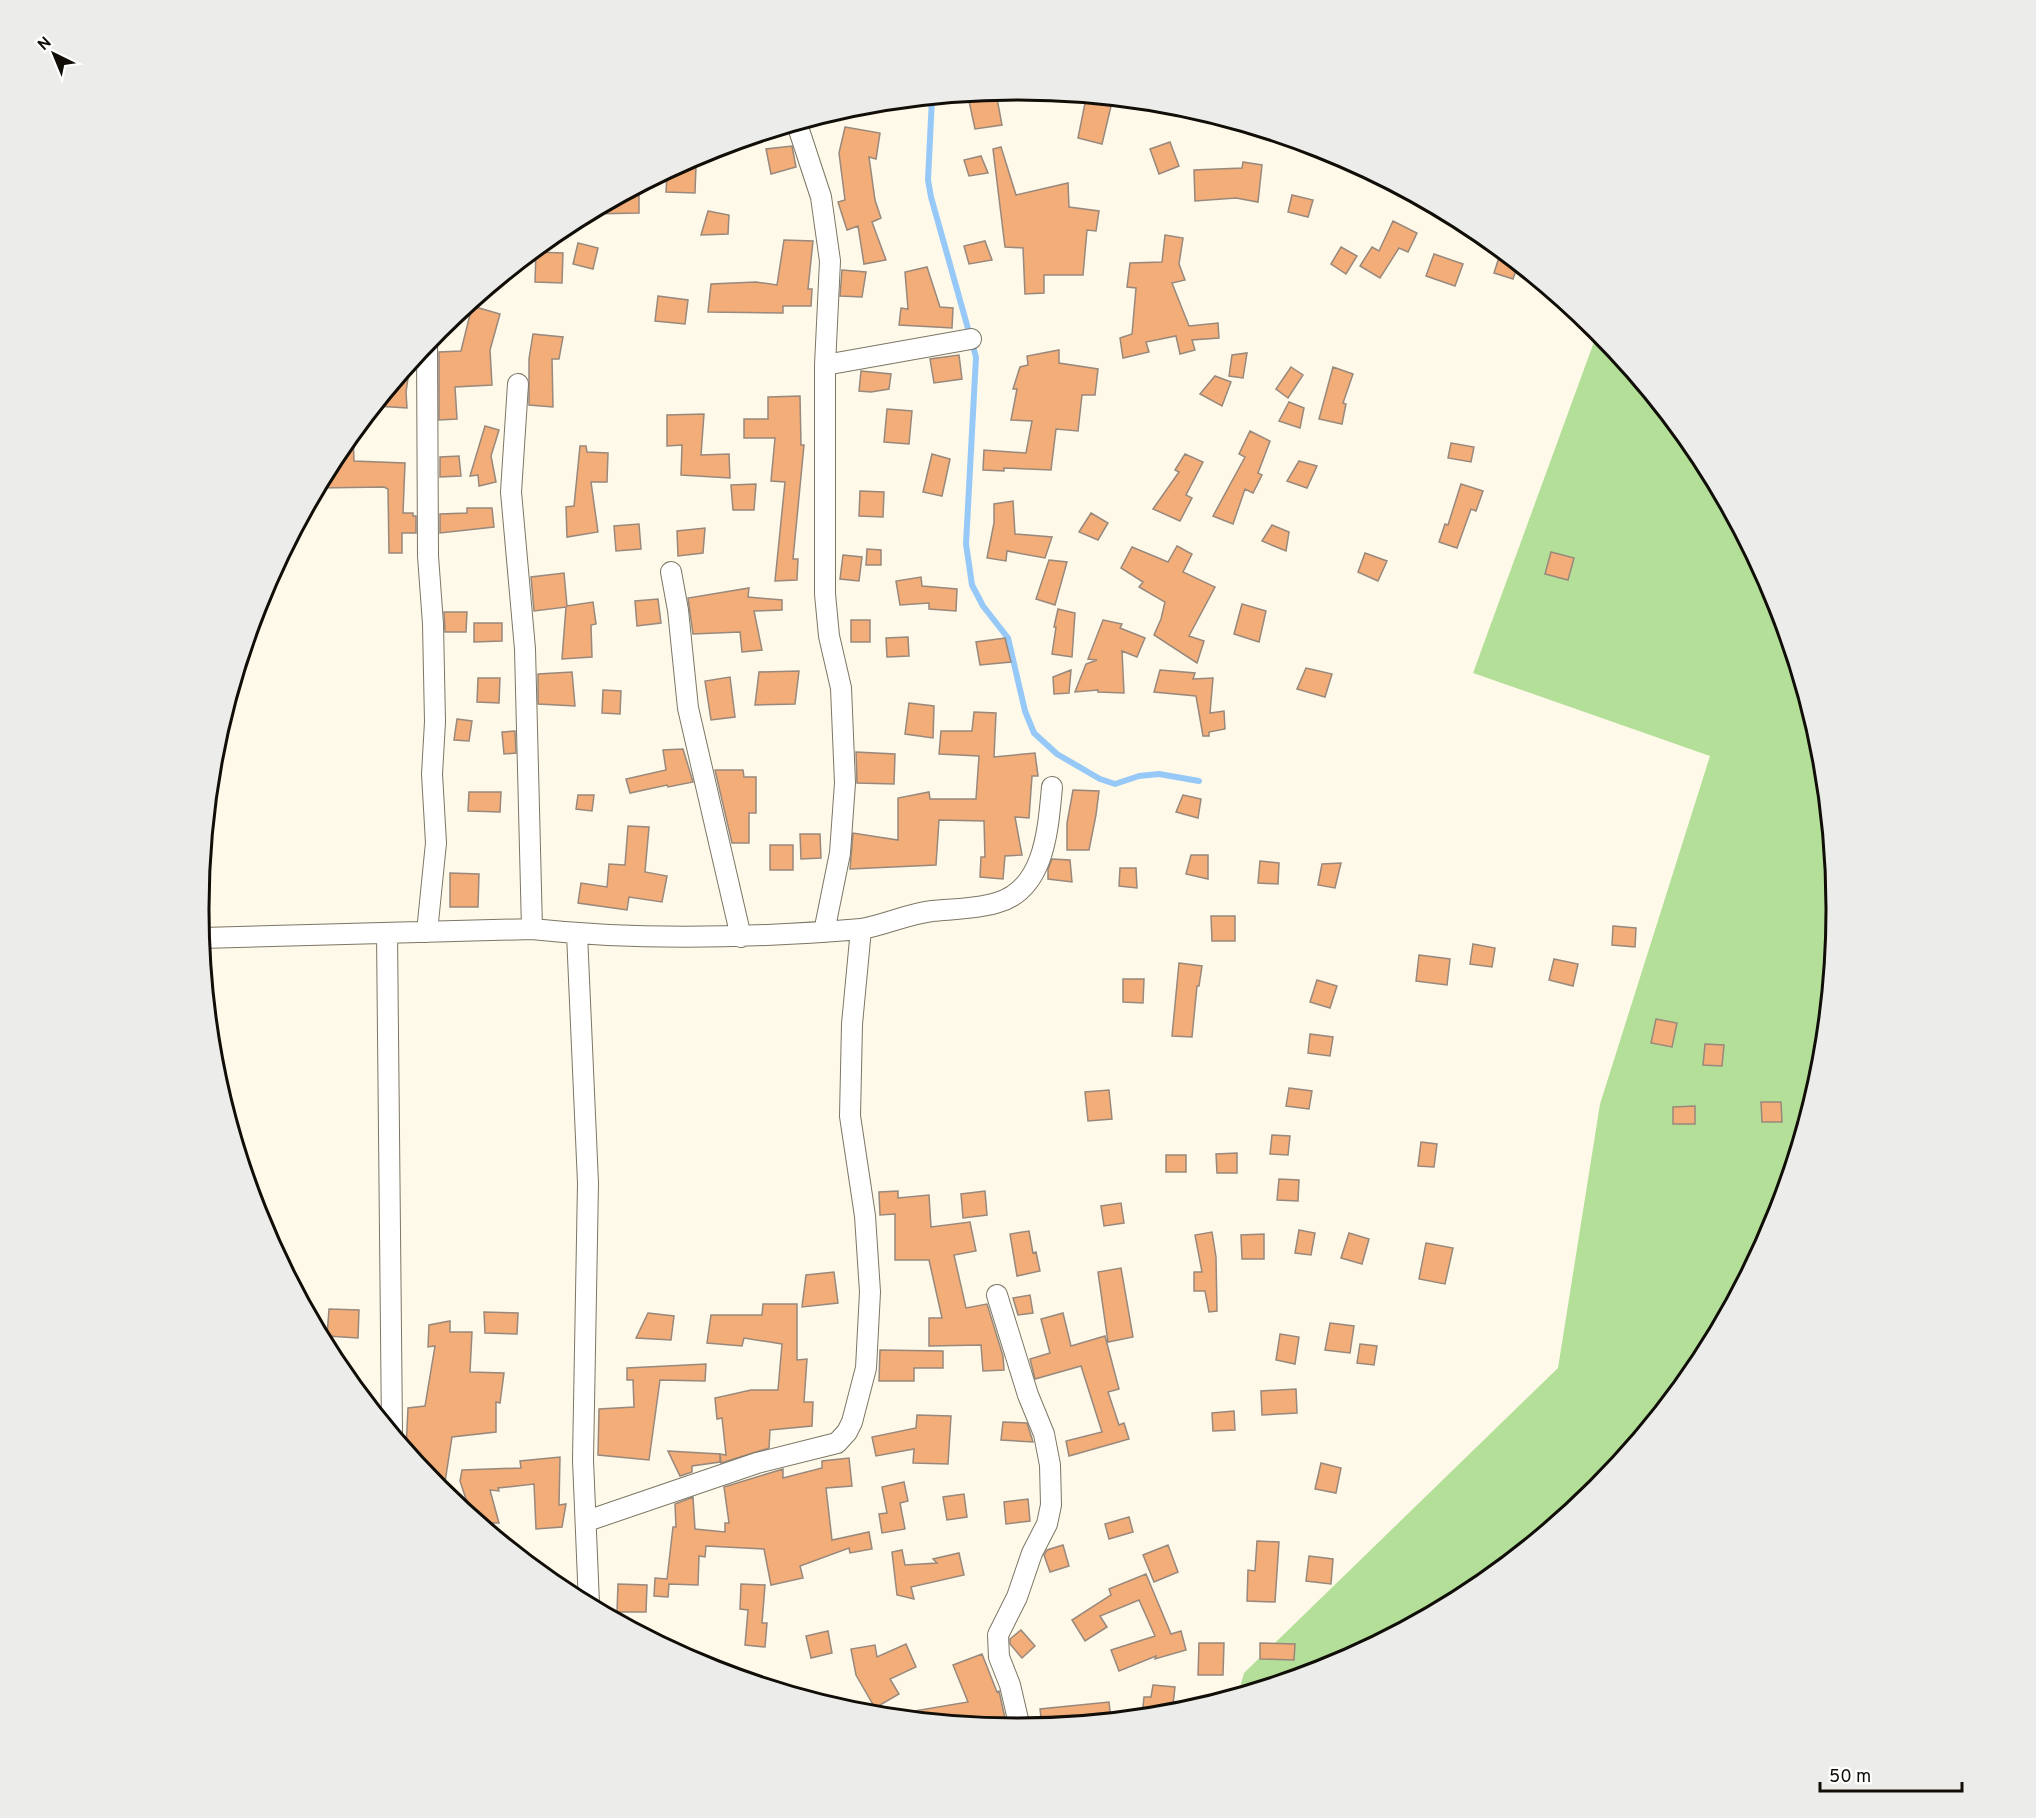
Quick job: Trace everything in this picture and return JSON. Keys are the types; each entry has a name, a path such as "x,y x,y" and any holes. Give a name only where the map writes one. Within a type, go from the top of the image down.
{"street":[{"path":"799,131 821,197 830,261 825,365 825,594 829,636 841,688 845,783 840,853 824,932"},
{"path":"825,365 971,339"},
{"path":"427,358 428,556 433,624 435,722 432,774 436,843 427,932"},
{"path":"518,384 511,492 525,649 532,929"},
{"path":"671,572 678,610 688,708 741,937"},
{"path":"210,938 532,929 577,934 741,937 861,929 876,926 894,918 997,903 1021,890 1032,877 1039,858 1048,826 1052,787"},
{"path":"587,1521 757,1463 837,1443 852,1422 866,1368 870,1292 865,1216 850,1116 852,1024 861,929"},
{"path":"387,933 392,1419"},
{"path":"577,934 588,1183 584,1460 589,1593"},
{"path":"997,1295 1028,1395 1044,1434 1050,1465 1051,1504 1047,1524 1032,1553 1017,1597 998,1635 999,1657 1010,1685 1018,1718"}],"green space":[{"path":"1594,342 1659,417 1690,460 1718,505 1743,551 1784,649 1811,751 1820,803 1825,856 1825,962 1820,1015 1811,1067 1784,1169 1743,1267 1690,1358 1626,1442 1590,1481 1551,1517 1467,1581 1376,1634 1278,1675 1240,1686 1244,1673 1558,1368 1600,1104 1710,756 1473,673"}],"building":[{"path":"997,101 1002,125 975,129 969,102"},
{"path":"1085,103 1111,106 1102,144 1078,138"},
{"path":"845,127 880,133 876,159 869,157 875,200 881,218 872,222 886,260 864,264 858,226 847,230 838,202 845,200 839,153"},
{"path":"1170,142 1179,166 1159,174 1150,149"},
{"path":"792,146 796,167 771,174 766,149"},
{"path":"1001,147 1016,195 1068,183 1069,207 1099,211 1096,231 1087,230 1083,275 1044,275 1044,293 1025,294 1023,248 1005,247 993,149"},
{"path":"981,156 988,173 969,176 964,160"},
{"path":"1243,162 1262,165 1258,202 1236,198 1195,201 1194,170 1242,168"},
{"path":"696,168 695,193 666,192 667,181"},
{"path":"639,195 639,213 607,214"},
{"path":"1292,195 1313,200 1308,217 1288,212"},
{"path":"708,211 729,215 728,234 701,235"},
{"path":"1393,221 1417,233 1408,252 1399,248 1380,278 1360,266 1372,247 1379,251"},
{"path":"1165,235 1183,238 1179,264 1185,280 1172,283 1189,326 1218,323 1219,338 1192,340 1195,350 1180,354 1176,336 1146,342 1149,352 1123,358 1120,338 1132,334 1136,288 1127,287 1130,263 1162,262"},
{"path":"784,240 813,241 808,289 812,289 811,306 783,306 783,313 708,312 711,284 756,282 777,285"},
{"path":"985,241 992,260 969,264 964,246"},
{"path":"578,243 598,248 593,269 573,264"},
{"path":"1341,247 1357,256 1346,274 1331,264"},
{"path":"548,252 563,253 562,283 535,282 536,261"},
{"path":"1434,254 1463,264 1455,286 1426,276"},
{"path":"1498,260 1515,272 1513,279 1494,273"},
{"path":"927,267 940,307 953,308 952,328 899,325 901,308 908,309 905,272"},
{"path":"842,270 866,272 862,297 840,296"},
{"path":"658,296 688,300 685,324 655,321"},
{"path":"478,308 500,314 490,350 492,385 455,387 457,419 439,420 439,352 461,351 470,315"},
{"path":"533,334 563,337 559,359 552,359 553,407 529,405 529,359"},
{"path":"1059,350 1059,363 1098,369 1095,395 1082,395 1078,431 1056,429 1051,470 1004,468 1004,471 983,470 984,450 1026,453 1032,421 1011,420 1017,389 1013,389 1020,367 1028,365 1027,356"},
{"path":"1247,353 1243,378 1229,376 1232,355"},
{"path":"959,355 962,379 934,383 930,359"},
{"path":"1291,367 1303,375 1288,398 1276,389"},
{"path":"1333,367 1353,374 1343,403 1346,404 1342,424 1319,419"},
{"path":"861,371 891,374 889,389 859,391"},
{"path":"1215,376 1231,382 1222,406 1200,394"},
{"path":"408,378 406,392 407,408 385,407"},
{"path":"800,396 801,445 804,445 793,559 798,559 797,580 775,581 785,482 771,481 775,438 744,438 744,419 768,419 768,397"},
{"path":"1289,402 1304,408 1300,428 1279,421"},
{"path":"887,409 912,411 909,444 884,442"},
{"path":"704,414 701,455 729,454 730,478 681,475 682,445 667,446 667,415"},
{"path":"485,426 499,430 491,456 496,482 479,486 478,475 470,476"},
{"path":"1250,431 1270,441 1258,473 1262,475 1253,493 1245,489 1233,524 1213,516 1245,457 1239,454"},
{"path":"1451,443 1474,447 1471,462 1448,458"},
{"path":"580,446 586,446 587,452 608,453 607,482 591,482 598,532 567,537 566,507 574,506"},
{"path":"354,449 354,461 405,463 403,513 413,513 413,516 416,516 416,533 402,533 402,553 389,553 388,489 384,487 329,488"},
{"path":"932,454 950,459 942,496 923,492"},
{"path":"1185,454 1203,462 1186,495 1192,498 1180,521 1153,509 1179,472 1175,470"},
{"path":"459,456 461,476 440,477 440,457"},
{"path":"1299,461 1317,466 1307,488 1287,481"},
{"path":"756,484 754,510 733,510 731,485"},
{"path":"1461,484 1483,491 1476,511 1471,509 1457,548 1439,542 1445,524 1448,525"},
{"path":"860,491 884,492 883,517 859,516"},
{"path":"1013,501 1015,534 1052,537 1045,558 1007,551 1006,561 987,558 994,523 994,504"},
{"path":"467,508 492,508 494,527 440,533 440,514 467,513"},
{"path":"1091,513 1108,523 1098,540 1079,532"},
{"path":"639,524 641,549 616,551 614,526"},
{"path":"1272,525 1289,532 1286,551 1262,541"},
{"path":"705,528 703,553 678,556 677,531"},
{"path":"1177,546 1192,554 1183,572 1215,587 1189,636 1204,641 1197,663 1154,635 1165,602 1139,587 1143,582 1121,568 1132,547 1168,562"},
{"path":"867,549 881,550 881,565 866,565"},
{"path":"1551,552 1574,558 1568,580 1545,574"},
{"path":"1365,553 1387,561 1378,581 1358,572"},
{"path":"843,555 862,557 859,581 840,579"},
{"path":"1049,560 1067,562 1055,605 1036,599"},
{"path":"564,573 567,606 593,602 596,624 591,625 592,657 562,659 566,607 534,611 531,577"},
{"path":"921,577 922,586 957,589 956,611 929,609 929,603 900,605 896,581"},
{"path":"749,588 748,597 782,600 782,610 754,611 762,650 742,652 740,632 693,634 688,598"},
{"path":"658,599 661,623 637,626 635,601"},
{"path":"1242,604 1266,611 1259,642 1234,634"},
{"path":"1058,609 1075,613 1072,657 1052,654"},
{"path":"444,612 467,612 466,632 445,632"},
{"path":"851,620 870,620 870,642 851,642"},
{"path":"1103,620 1122,624 1120,628 1145,638 1137,657 1122,651 1124,693 1098,692 1098,690 1075,692 1086,664 1097,660 1088,659"},
{"path":"474,623 502,623 502,641 474,642"},
{"path":"908,637 909,656 887,657 886,638"},
{"path":"1005,638 1011,662 980,665 976,642"},
{"path":"1306,668 1332,674 1325,697 1297,689"},
{"path":"1071,670 1069,693 1054,694 1053,677"},
{"path":"1160,670 1195,673 1193,679 1213,678 1210,713 1224,711 1225,729 1209,732 1209,736 1203,736 1196,696 1154,692"},
{"path":"799,671 795,704 755,705 759,672"},
{"path":"572,672 575,706 538,704 538,674"},
{"path":"730,677 735,717 711,720 705,681"},
{"path":"478,678 500,678 499,703 477,702"},
{"path":"603,690 621,691 620,714 602,713"},
{"path":"909,703 934,706 933,738 905,734"},
{"path":"974,712 996,713 994,757 1035,753 1038,776 1032,776 1029,818 1015,817 1022,855 1005,856 1003,879 980,877 981,857 985,857 984,821 939,820 936,865 850,869 853,833 898,840 898,798 929,792 930,799 976,799 979,756 939,754 941,731 972,731"},
{"path":"457,719 472,721 469,741 454,740"},
{"path":"515,731 516,753 504,754 502,732"},
{"path":"683,749 693,782 630,793 626,779 666,770 663,750"},
{"path":"856,752 895,754 894,784 857,783"},
{"path":"715,770 743,770 744,777 756,777 756,813 749,813 749,843 732,843"},
{"path":"1073,790 1099,791 1089,850 1067,850 1067,823"},
{"path":"469,792 501,792 500,812 468,811"},
{"path":"578,795 594,795 592,811 576,809"},
{"path":"1183,795 1201,799 1198,818 1176,812"},
{"path":"628,826 649,827 645,872 667,876 662,902 629,897 627,910 578,903 581,883 607,887 609,864 625,865"},
{"path":"800,834 820,834 821,858 801,859"},
{"path":"770,845 793,845 793,870 770,870"},
{"path":"1191,855 1208,855 1208,879 1186,874"},
{"path":"1052,859 1070,860 1072,882 1048,879 1048,869"},
{"path":"1260,861 1279,863 1278,884 1258,883"},
{"path":"1341,863 1335,888 1318,885 1322,864"},
{"path":"1120,868 1136,868 1137,888 1119,886"},
{"path":"450,873 479,874 478,907 450,907"},
{"path":"1211,916 1235,916 1235,941 1212,941"},
{"path":"1613,926 1636,928 1635,947 1612,945"},
{"path":"1473,944 1495,948 1492,967 1470,964"},
{"path":"1419,955 1450,959 1447,985 1416,981"},
{"path":"1554,959 1578,964 1573,986 1549,980"},
{"path":"1179,963 1202,966 1199,986 1197,986 1192,1037 1172,1036"},
{"path":"1123,979 1144,979 1143,1003 1123,1002"},
{"path":"1317,980 1337,986 1330,1008 1310,1002"},
{"path":"1656,1019 1677,1023 1672,1047 1651,1043"},
{"path":"1310,1034 1333,1037 1330,1056 1308,1053"},
{"path":"1705,1044 1724,1045 1722,1066 1703,1065"},
{"path":"1289,1088 1312,1091 1309,1109 1286,1106"},
{"path":"1109,1090 1112,1119 1088,1121 1085,1092"},
{"path":"1761,1102 1781,1102 1782,1122 1762,1122"},
{"path":"1695,1106 1695,1124 1673,1124 1673,1107"},
{"path":"1272,1135 1290,1136 1288,1155 1270,1154"},
{"path":"1421,1142 1437,1144 1434,1167 1418,1166"},
{"path":"1237,1153 1237,1173 1217,1173 1216,1154"},
{"path":"1166,1155 1186,1155 1186,1172 1166,1172"},
{"path":"1279,1179 1299,1180 1298,1201 1277,1200"},
{"path":"898,1191 898,1198 929,1195 931,1227 970,1222 976,1251 954,1255 966,1308 987,1304 1003,1356 1004,1370 983,1371 981,1345 929,1346 929,1318 942,1318 929,1260 895,1260 895,1214 880,1215 879,1192"},
{"path":"985,1191 987,1215 963,1218 961,1194"},
{"path":"1121,1203 1124,1223 1104,1226 1101,1206"},
{"path":"1299,1230 1315,1233 1311,1255 1295,1253"},
{"path":"1029,1231 1033,1253 1036,1252 1040,1271 1017,1276 1010,1234"},
{"path":"1212,1232 1216,1257 1217,1311 1209,1312 1205,1291 1194,1291 1194,1272 1202,1272 1195,1235"},
{"path":"1349,1233 1369,1239 1362,1264 1341,1258"},
{"path":"1264,1234 1264,1259 1242,1259 1241,1235"},
{"path":"1426,1243 1453,1248 1445,1284 1419,1279"},
{"path":"1121,1268 1133,1337 1108,1342 1098,1272"},
{"path":"834,1272 838,1303 802,1307 806,1275"},
{"path":"1030,1295 1033,1313 1018,1315 1013,1298"},
{"path":"763,1304 797,1304 797,1360 807,1359 804,1402 813,1402 812,1426 770,1430 769,1448 721,1463 720,1454 726,1455 722,1418 717,1419 715,1398 751,1390 778,1390 782,1344 744,1338 742,1346 707,1343 711,1315 762,1315"},
{"path":"329,1309 359,1310 358,1338 333,1336 328,1328"},
{"path":"484,1312 518,1313 517,1334 485,1333"},
{"path":"648,1313 674,1316 671,1340 636,1338"},
{"path":"1063,1313 1071,1346 1105,1336 1119,1389 1108,1392 1119,1425 1124,1423 1129,1439 1069,1456 1066,1441 1102,1432 1081,1366 1035,1379 1030,1359 1050,1353 1041,1319"},
{"path":"450,1321 450,1332 472,1332 470,1372 504,1373 500,1403 496,1402 496,1432 452,1437 445,1480 407,1438 408,1408 425,1406 435,1346 428,1347 429,1325"},
{"path":"1330,1323 1354,1326 1350,1353 1325,1350"},
{"path":"1280,1334 1299,1337 1295,1364 1276,1360"},
{"path":"1360,1344 1377,1346 1374,1365 1357,1363"},
{"path":"880,1350 943,1351 943,1368 914,1368 914,1381 879,1381"},
{"path":"706,1364 705,1381 660,1380 649,1460 598,1455 599,1409 634,1407 633,1380 627,1380 627,1368"},
{"path":"1296,1389 1297,1413 1262,1415 1261,1391"},
{"path":"1234,1411 1235,1430 1213,1431 1212,1413"},
{"path":"917,1415 951,1416 948,1464 913,1463 914,1449 876,1456 872,1437 916,1428"},
{"path":"1003,1422 1027,1423 1033,1442 1001,1440"},
{"path":"668,1451 720,1454 720,1462 692,1466 692,1472 680,1476"},
{"path":"560,1457 559,1505 566,1504 562,1527 536,1529 534,1484 498,1488 499,1491 490,1490 499,1523 492,1523 466,1500 460,1481 462,1470 521,1468 520,1461"},
{"path":"849,1458 852,1486 826,1488 832,1540 869,1532 872,1549 850,1553 849,1548 800,1566 803,1578 771,1585 764,1549 706,1546 705,1557 699,1556 698,1585 669,1584 668,1597 654,1596 655,1578 667,1579 673,1527 676,1527 675,1504 693,1497 695,1529 725,1532 725,1523 729,1523 724,1487 783,1469 783,1478 822,1468 822,1461"},
{"path":"1321,1463 1341,1468 1336,1493 1315,1489"},
{"path":"904,1482 908,1501 900,1503 905,1529 882,1533 879,1514 887,1513 882,1487"},
{"path":"964,1494 967,1517 947,1520 943,1497"},
{"path":"1028,1499 1030,1521 1006,1524 1004,1502"},
{"path":"1129,1517 1133,1532 1109,1539 1105,1524"},
{"path":"1257,1541 1279,1542 1275,1602 1247,1601 1248,1570 1255,1571"},
{"path":"1063,1545 1069,1566 1050,1572 1044,1555 1047,1550"},
{"path":"1168,1545 1178,1572 1154,1582 1143,1555"},
{"path":"902,1550 905,1565 937,1563 933,1559 959,1553 964,1575 911,1587 914,1599 897,1595 892,1552"},
{"path":"1309,1556 1333,1559 1331,1584 1306,1581"},
{"path":"1146,1574 1171,1634 1181,1631 1186,1650 1155,1659 1156,1656 1119,1671 1111,1650 1155,1636 1139,1600 1100,1616 1107,1627 1085,1641 1072,1620 1111,1595 1109,1589"},
{"path":"618,1584 647,1585 646,1612 617,1611"},
{"path":"741,1584 765,1585 762,1623 767,1623 765,1647 745,1645 748,1610 740,1609"},
{"path":"1021,1630 1035,1646 1022,1658 1010,1644 1010,1639"},
{"path":"828,1631 832,1653 811,1658 806,1636"},
{"path":"1199,1643 1224,1643 1223,1675 1198,1675"},
{"path":"1260,1643 1295,1644 1294,1660 1260,1659"},
{"path":"906,1644 916,1667 890,1679 899,1694 880,1705 873,1704 856,1675 851,1649 875,1645 877,1657"},
{"path":"982,1654 997,1692 999,1691 1005,1718 913,1711 968,1702 953,1665"},
{"path":"1153,1685 1175,1687 1173,1702 1143,1708 1144,1697 1151,1697"},
{"path":"1109,1702 1110,1712 1041,1717 1040,1709"}],"waterway":[{"path":"932,105 928,180 976,357 966,544 972,585 983,606 1008,638 1025,711 1034,733 1057,754 1100,779 1115,784 1139,776 1159,774 1199,781"}]}
